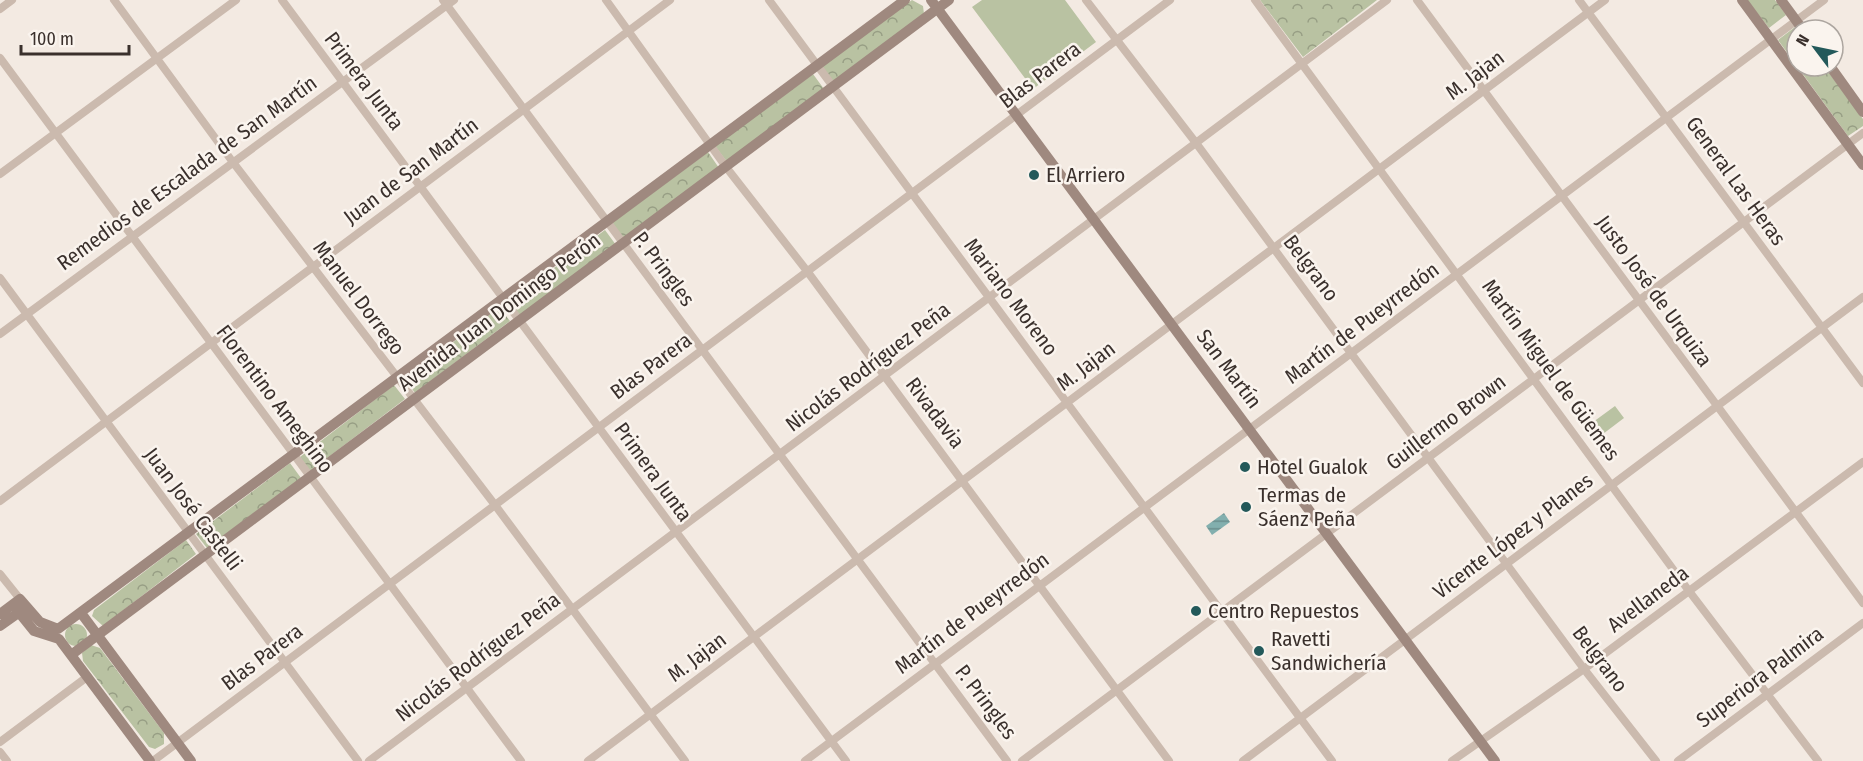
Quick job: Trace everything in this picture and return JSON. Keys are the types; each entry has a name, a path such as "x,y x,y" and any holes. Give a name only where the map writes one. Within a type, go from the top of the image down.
{"main road":[{"name":"Avenida Juan Domingo Perón","path":"18,603 40,622 58,629 398,379 905,0"},
{"name":"Avenida Juan Domingo Perón","path":"71,655 833,87 934,4 949,0"},
{"path":"1742,0 1863,165"},
{"path":"1781,0 1795,18"},
{"name":"San Martín","path":"934,4 1495,761"},
{"path":"1839,78 1863,112"},
{"path":"0,614 18,603"},
{"path":"0,626 18,603"},
{"path":"18,603 34,631 59,639 151,761"},
{"path":"81,613 191,761"}],"street":[{"path":"0,9 12,0"},
{"name":"Manuel Dorrego","path":"114,0 232,161 495,505 685,761"},
{"path":"0,174 236,0"},
{"name":"Primera Junta","path":"282,0 846,761"},
{"name":"Rivadavia","path":"606,0 710,145 885,376 1169,761"},
{"name":"Juan de San Martín","path":"0,501 670,0"},
{"name":"Mariano Moreno","path":"769,0 1332,761"},
{"name":"Belgrano","path":"1086,0 1352,352 1584,669 1656,761"},
{"name":"Blas Parera","path":"151,761 1170,0"},
{"name":"Martín Miguel de Güemes","path":"1255,0 1535,378 1689,591 1818,761"},
{"name":"Nicolás Rodríguez Peña","path":"369,761 1387,0"},
{"name":"Justo José de Urquiza","path":"1417,0 1863,603"},
{"name":"General Las Heras","path":"1580,0 1863,383"},
{"name":"M. Jajan","path":"588,761 1605,0"},
{"name":"Martín de Pueyrredón","path":"1807,18 1824,0"},
{"name":"Remedios de Escalada de San Martín","path":"0,334 448,2"},
{"name":"P. Pringles","path":"448,2 607,222 1007,761"},
{"name":"Martín de Pueyrredón","path":"805,761 1772,39 1785,32"},
{"name":"Florentino Ameghino","path":"0,58 521,761"},
{"name":"Guillermo Brown","path":"1022,761 1863,133"},
{"name":"Juan José Castelli","path":"0,278 358,761"},
{"name":"Vicente López y Planes","path":"1243,761 1863,297"},
{"name":"Avellaneda","path":"1452,761 1584,669 1863,462"},
{"path":"0,574 18,603"},
{"name":"Superiora Palmira","path":"1678,761 1863,623"},
{"path":"0,742 87,677"},
{"path":"0,752 7,761"}],"green space":[{"path":"912,0 923,6 924,14 832,82 821,67"},
{"path":"982,0 1065,0 1096,42 1033,89 972,7"},
{"path":"1260,0 1377,0 1303,57"},
{"path":"1747,0 1775,0 1786,15 1769,28"},
{"path":"1785,35 1785,50 1778,40"},
{"path":"813,74 824,89 727,162 715,146"},
{"path":"1806,78 1833,78 1863,119 1863,126 1848,136"},
{"path":"708,152 719,168 623,239 612,223"},
{"path":"605,230 616,245 519,317 508,302"},
{"path":"499,307 510,321 415,393 405,379"},
{"path":"394,385 405,399 310,471 300,457"},
{"path":"1615,406 1624,418 1599,437 1589,425"},
{"path":"290,463 301,478 207,548 196,534"},
{"path":"186,540 196,554 103,626 92,616 94,610"},
{"path":"76,624 84,627 87,635 84,643 76,646 68,643 65,635 68,627"},
{"path":"91,645 100,648 164,733 164,744 155,749 149,747 83,661 82,653"}],"water":[{"path":"1224,513 1230,522 1212,535 1206,526"}],"place":[{"name":"El Arriero","path":"1034,175"},
{"name":"Hotel Gualok","path":"1245,467"},
{"name":"Termas de Sáenz Peña","path":"1246,507"},
{"name":"Centro Repuestos","path":"1196,611"},
{"name":"Ravetti Sandwichería","path":"1259,651"}]}
